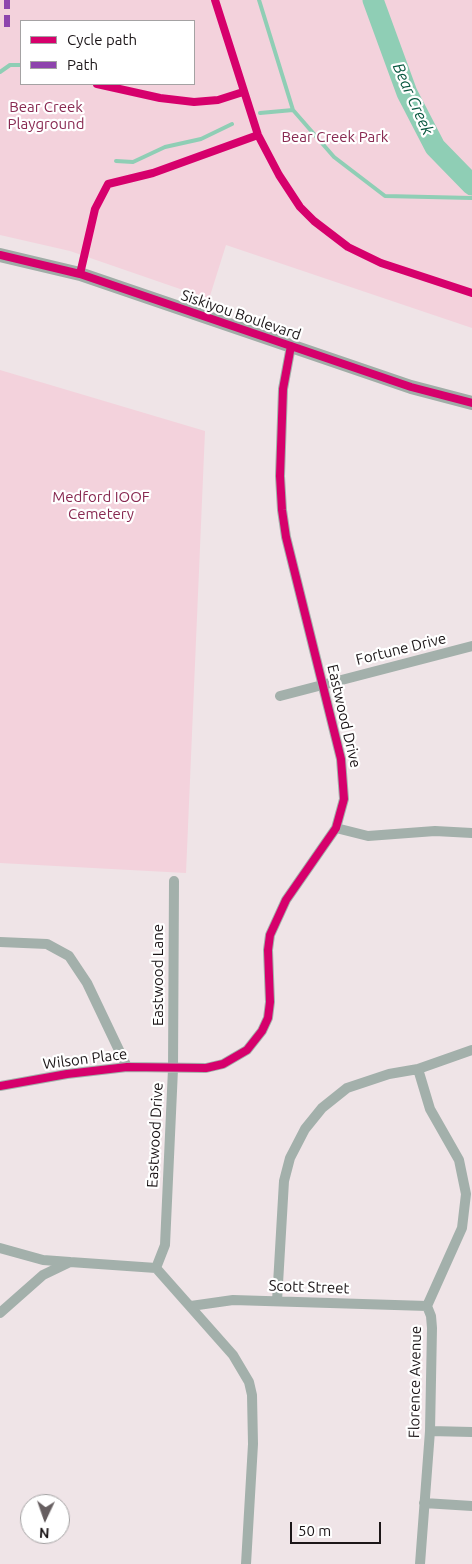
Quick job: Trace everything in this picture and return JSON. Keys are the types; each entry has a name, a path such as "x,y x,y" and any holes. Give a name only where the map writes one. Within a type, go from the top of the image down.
{"street":[{"name":"Siskiyou Boulevard","path":"0,255 80,274 411,387 472,402"},
{"name":"Eastwood Drive","path":"156,1268 165,1245 173,1069 206,1068 223,1064 236,1059 256,1041 268,1018 270,1002 268,950 270,935 276,917 336,828 344,799 343,772 286,537 282,510 280,476 283,390 291,346"},
{"name":"Fortune Drive","path":"280,696 472,646"},
{"path":"336,828 355,834 381,836 435,831 472,833"},
{"name":"Eastwood Lane","path":"173,1069 174,881"},
{"path":"0,942 47,944 69,956 86,980 127,1067"},
{"path":"277,1301 284,1181 290,1158 305,1129 322,1108 347,1088 390,1074 418,1069 472,1050"},
{"name":"Wilson Place","path":"0,1086 67,1074 127,1067 173,1069"},
{"name":"Florence Avenue","path":"418,1069 430,1109 451,1144 463,1172 466,1205 462,1228 426,1306 432,1328 430,1431 420,1564"},
{"path":"462,1228 472,1223"},
{"path":"0,1248 43,1260 156,1268 234,1355 243,1370 252,1396 252,1444 246,1564"},
{"path":"0,1314 43,1275 70,1262"},
{"name":"Scott Street","path":"191,1306 233,1300 426,1306"},
{"path":"430,1431 472,1432"},
{"path":"424,1503 472,1506"}],"green space":[{"name":"Bear Creek Park","path":"0,0 472,0 472,328 226,245 209,299 70,251 0,235"},
{"name":"Medford IOOF Cemetery","path":"0,370 205,431 186,873 0,863"}],"waterway":[{"path":"259,0 293,110"},
{"name":"Bear Creek","path":"373,0 407,93 435,147 472,185"},
{"path":"0,72 10,65 20,65"},
{"path":"260,113 293,110 334,157 385,196 472,198"},
{"path":"116,161 133,162 165,147 201,139 232,124"}],"marked path":[{"path":"7,0 7,27"}],"cycle path":[{"path":"215,0 258,135 279,175 300,207 314,221 348,247 381,263 472,293"},
{"path":"102,85 160,98 194,102 218,100 243,92"},
{"path":"80,274 95,209 108,184 153,173 258,135"},
{"path":"0,255 80,274 411,387 472,403"},
{"path":"0,1086 67,1074 127,1067 206,1068 223,1064 247,1050 262,1031 268,1018 270,1002 268,950 270,935 286,900 336,828 344,799 341,759 286,537 282,510 280,476 283,389 291,346"}],"park label":[{"name":"Bear Creek Playground","path":"46,116"}]}
